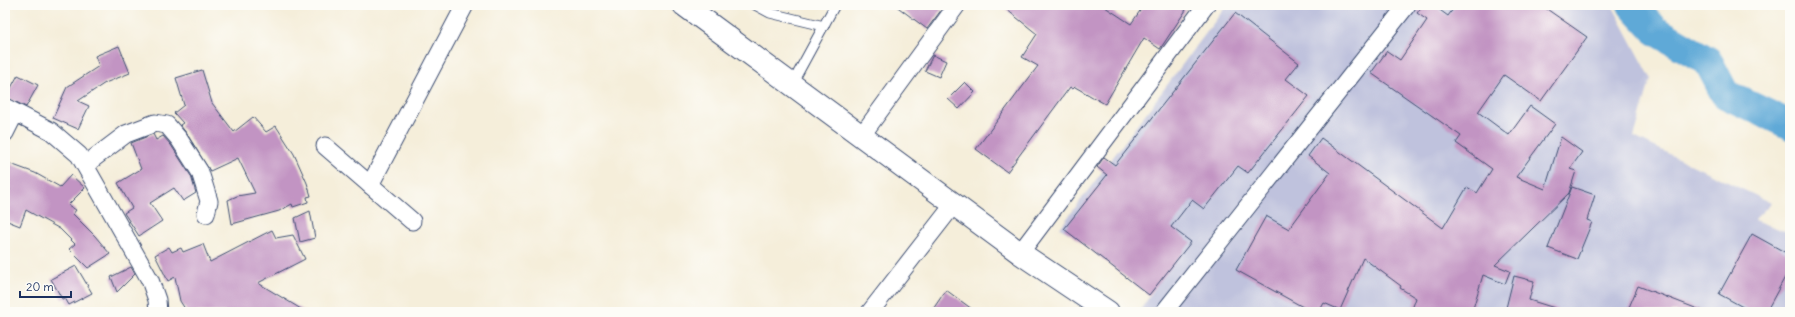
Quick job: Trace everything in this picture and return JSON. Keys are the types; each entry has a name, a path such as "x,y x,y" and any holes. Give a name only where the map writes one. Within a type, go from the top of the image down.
{"main road":[{"path":"684,5 1020,253 1108,312"}],"street":[{"path":"370,185 465,5"},
{"path":"862,135 957,5"},
{"path":"1020,253 1206,5"},
{"path":"1164,312 1407,5"},
{"path":"5,133 10,110 51,131 79,154 150,280 157,300 158,312"},
{"path":"85,166 126,134 155,123 167,125 179,139 200,172 208,201 206,214"},
{"path":"325,146 412,221"},
{"path":"870,312 954,204"}],"lane":[{"path":"754,5 770,13 824,26"},
{"path":"792,84 835,5"}],"shaded area":[{"path":"1227,5 1612,5 1651,78 1634,137 1771,203 1754,220 1790,233 1790,312 1139,312 1157,285 1060,228"}],"building":[{"path":"895,5 945,5 927,29"},
{"path":"1001,5 1102,5 1131,24 1144,5 1178,5 1186,10 1160,49 1144,38 1105,104 1075,87 1073,89 1070,87 1007,172 976,149 1038,66 1022,57 1037,34"},
{"path":"1423,5 1433,5 1448,16 1456,5 1541,5 1587,37 1541,101 1504,75 1478,112 1509,135 1530,106 1555,124 1516,177 1545,189 1561,137 1582,152 1570,169 1576,171 1569,193 1495,265 1510,271 1505,284 1483,275 1472,312 1411,312 1416,298 1400,288 1401,286 1363,258 1340,310 1324,303 1319,312 1312,312 1236,270 1266,216 1289,229 1330,173 1308,156 1321,138 1443,228 1467,187 1477,193 1492,169 1456,143 1461,136 1371,73 1387,51 1400,60 1427,20 1417,13"},
{"path":"1235,13 1299,63 1286,79 1309,96 1248,173 1238,166 1204,209 1192,200 1171,227 1191,242 1149,295 1064,229 1107,175 1097,167 1104,157 1115,165"},
{"path":"119,46 130,73 105,83 78,101 89,106 78,129 53,118 67,87 99,66 95,56"},
{"path":"933,55 946,61 939,77 925,71"},
{"path":"202,70 212,103 234,132 253,117 266,132 276,126 294,154 307,183 311,196 307,197 308,202 293,207 292,204 279,211 232,224 228,200 237,196 255,193 238,158 210,171 180,125 183,123 174,113 184,105 176,78"},
{"path":"18,75 38,85 26,107 6,97"},
{"path":"965,82 975,92 959,109 948,99"},
{"path":"153,134 156,140 163,136 171,145 191,176 196,193 183,201 174,188 150,203 162,221 139,236 124,213 132,208 118,183 141,169 131,143"},
{"path":"5,162 35,173 60,187 71,175 85,188 68,205 76,210 73,214 95,236 110,254 88,268 69,249 75,244 60,229 26,210 20,226 5,220 5,202 10,189 5,187"},
{"path":"1572,187 1595,195 1587,220 1592,222 1577,259 1548,248"},
{"path":"310,211 315,238 300,242 295,218"},
{"path":"272,230 276,238 293,235 305,259 258,283 306,312 187,312 180,301 175,277 168,281 155,255 169,247 172,252 181,248 183,252 203,244 210,262"},
{"path":"1752,234 1790,255 1790,268 1766,312 1752,312 1719,294"},
{"path":"76,266 92,293 69,305 65,298 62,299 51,279"},
{"path":"131,267 135,274 117,292 111,277"},
{"path":"1514,276 1534,281 1529,300 1558,309 1558,312 1505,312"},
{"path":"1638,286 1703,311 1703,312 1627,312"},
{"path":"946,290 976,312 931,312"}],"waterway":[{"path":"1632,5 1655,30 1708,61 1725,94 1790,125"}]}
